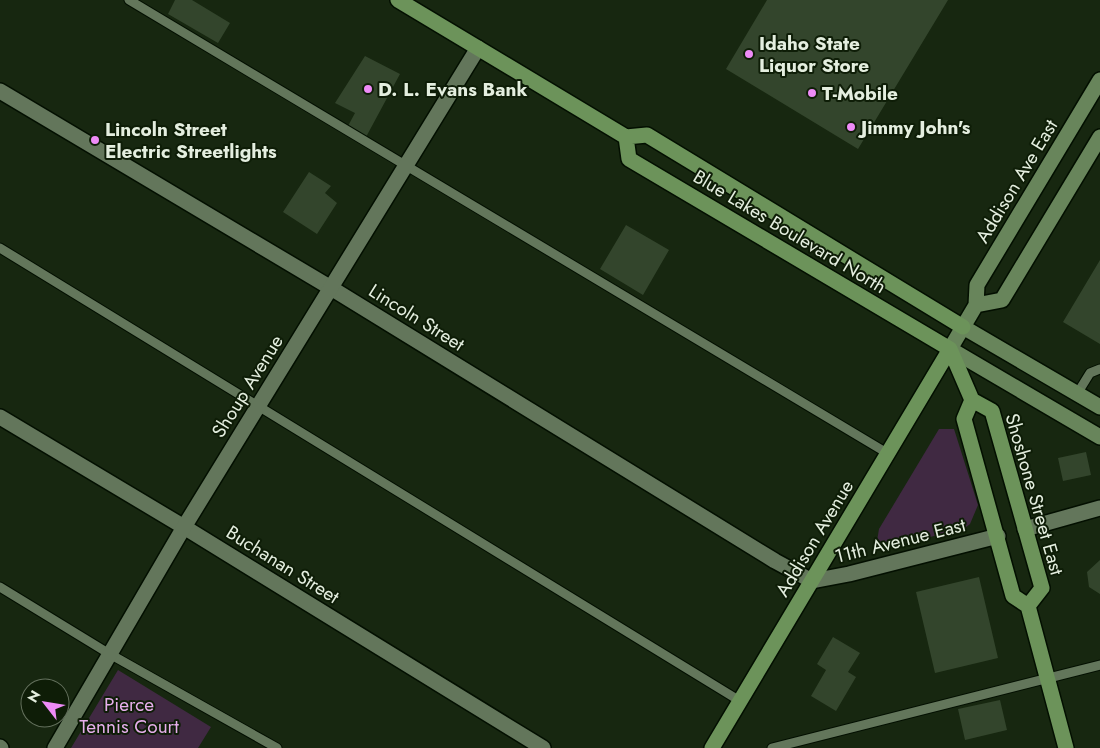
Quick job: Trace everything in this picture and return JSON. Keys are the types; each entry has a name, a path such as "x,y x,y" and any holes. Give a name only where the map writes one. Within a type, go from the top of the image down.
{"main road":[{"path":"398,0 626,137"},
{"name":"Addison Ave East","path":"950,349 976,305 977,285 1100,80"},
{"name":"Blue Lakes Boulevard North","path":"950,349 629,159 626,137 647,135 963,327"},
{"path":"976,305 1002,300 1100,137"},
{"path":"963,327 1100,407"},
{"path":"950,349 972,400 964,419 1014,596 1028,606 1066,748"},
{"path":"950,349 1100,437"},
{"name":"Addison Avenue","path":"712,748 950,349"},
{"name":"Shoshone Street East","path":"972,400 992,412 1042,588 1028,606"}],"street":[{"name":"Shoup Avenue","path":"54,748 108,653 184,527 478,48"},
{"name":"Lincoln Street","path":"0,91 331,288 775,561 812,581"},
{"name":"Buchanan Street","path":"0,417 184,527 543,748"},
{"path":"1025,529 1100,508"},
{"name":"11th Avenue East","path":"812,581 849,574 998,536"}],"lane":[{"path":"129,0 888,453"},
{"path":"0,248 740,702"},
{"path":"1077,394 1090,373 1100,369"},
{"path":"0,587 108,653 277,748"},
{"path":"772,748 1100,666"}],"green space":[{"path":"939,429 954,429 978,505 970,524 965,528 895,546 877,541 879,529"},
{"name":"Pierce Tennis Court","path":"118,670 211,727 198,748 71,748"}],"building":[{"path":"175,0 192,0 230,23 218,43 168,14"},
{"path":"767,0 948,0 858,149 726,69"},
{"name":"D. L. Evans Bank","path":"365,56 400,74 366,137 348,126 355,113 335,103"},
{"path":"309,172 331,186 325,193 337,203 317,234 283,212"},
{"path":"626,225 669,250 643,295 600,269"},
{"path":"1100,260 1100,344 1063,322"},
{"path":"1086,452 1091,475 1063,481 1058,458"},
{"path":"1100,560 1100,594 1089,587 1087,572"},
{"path":"979,577 998,658 935,673 916,592"},
{"path":"833,637 860,653 848,672 856,677 836,711 811,696 826,670 817,664"},
{"path":"1000,700 1007,730 965,740 958,709"}],"place":[{"name":"Idaho State Liquor Store","path":"749,54"},
{"name":"D. L. Evans Bank","path":"368,89"},
{"name":"T-Mobile","path":"812,93"},
{"name":"Jimmy John's","path":"851,127"},
{"name":"Lincoln Street Electric Streetlights","path":"95,140"}]}
